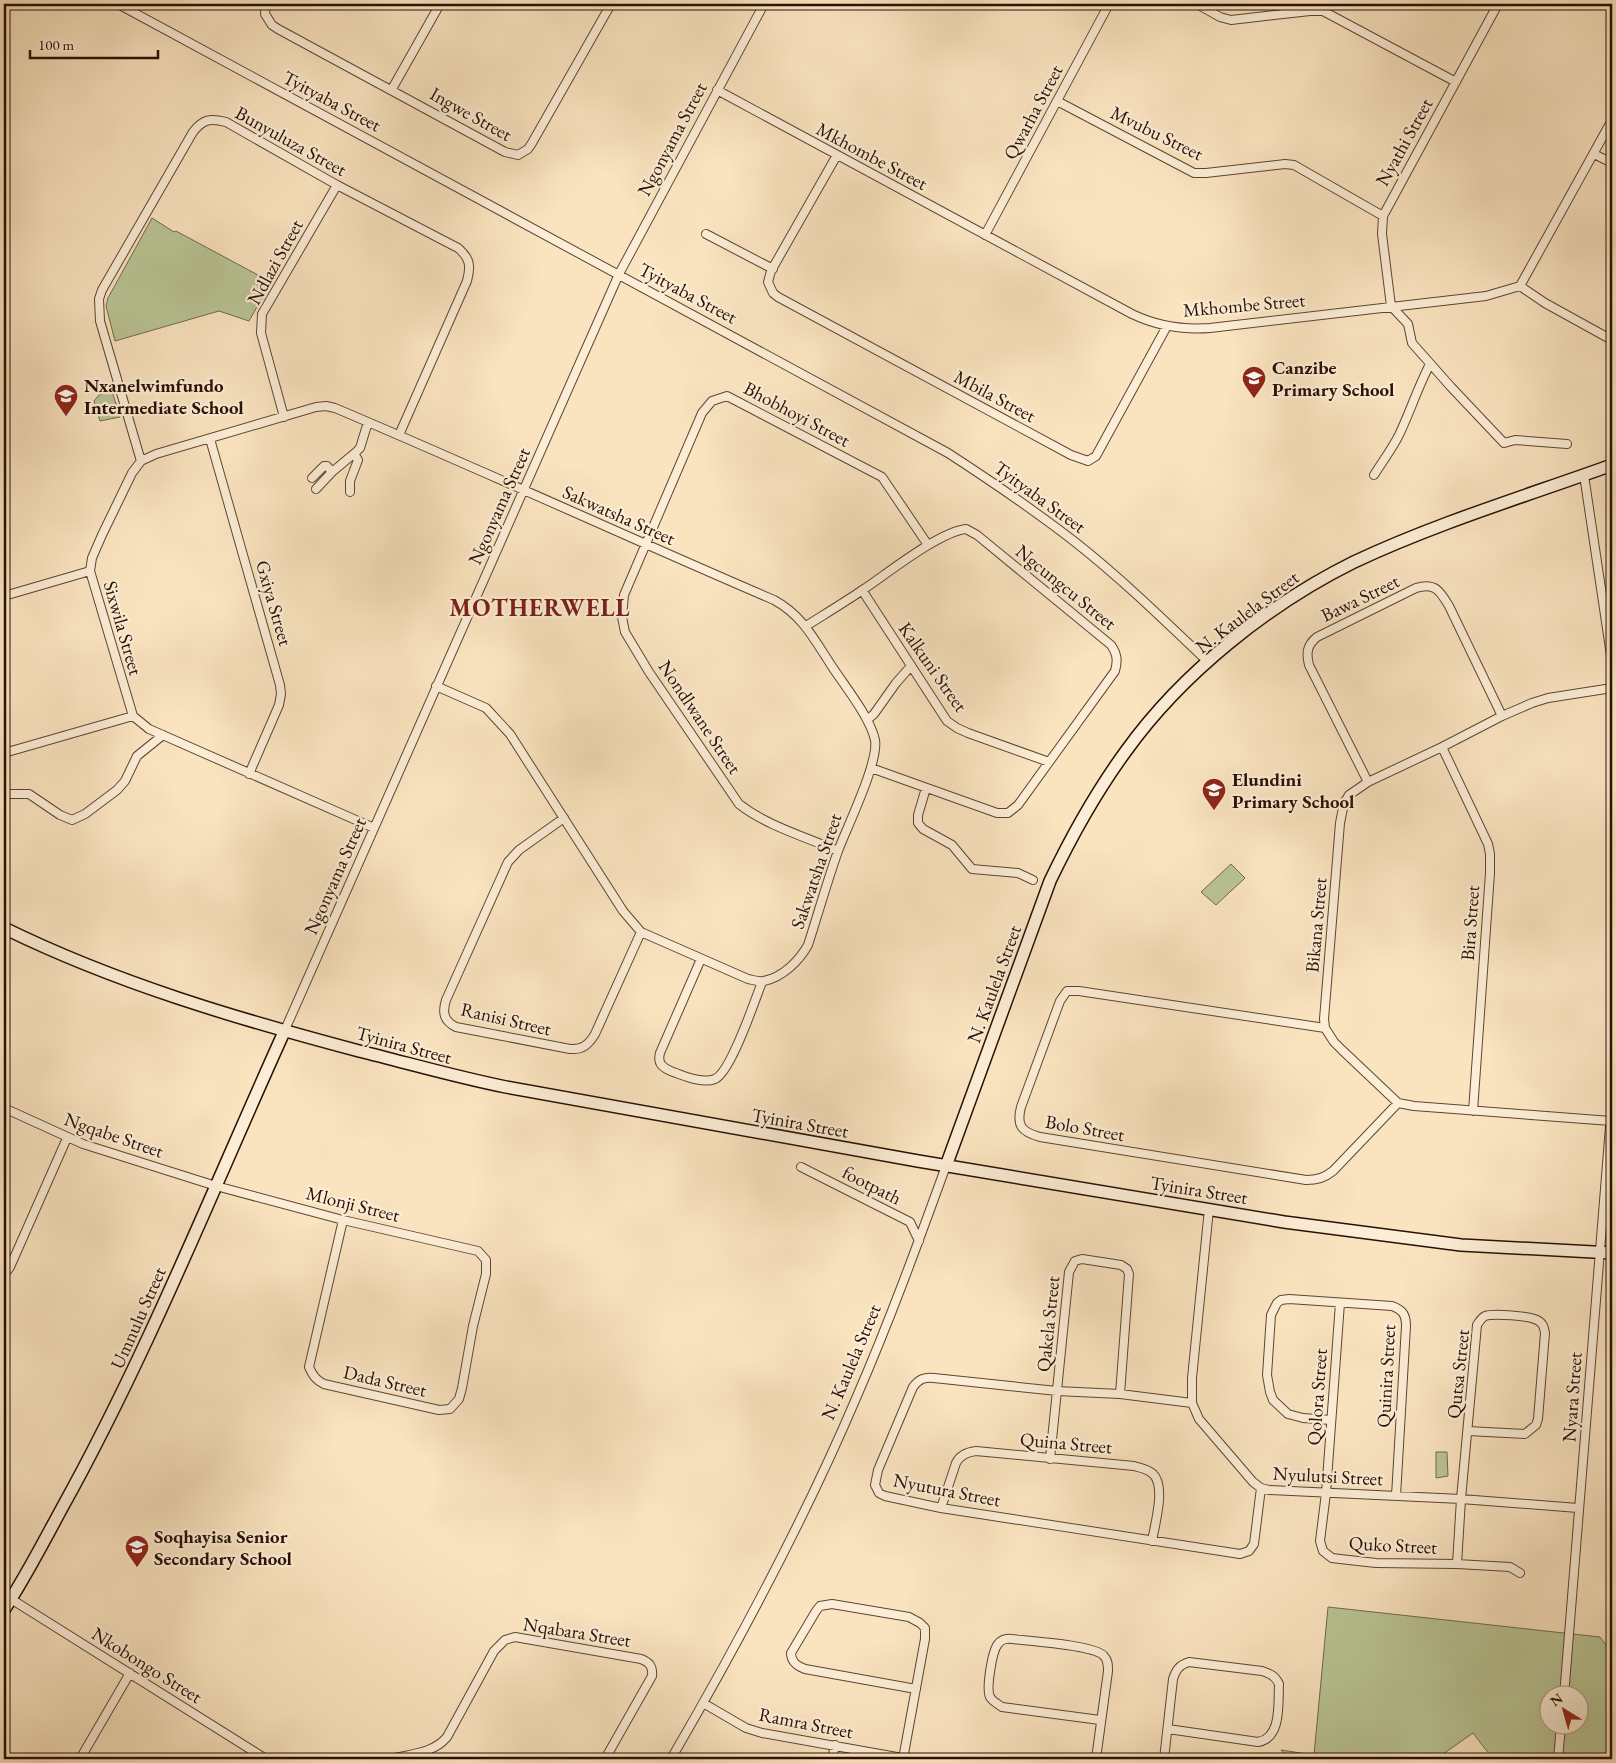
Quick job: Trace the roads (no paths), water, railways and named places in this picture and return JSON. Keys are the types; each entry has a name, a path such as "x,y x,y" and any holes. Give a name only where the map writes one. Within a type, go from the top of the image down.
{"street":[{"name":"Tyityaba Street","path":"118,4 948,453 1022,502 1089,553 1134,592 1208,662"},
{"name":"Ingwe Street","path":"266,4 264,14 272,25 505,152 518,155 523,153 532,144 611,4"},
{"path":"392,89 440,4"},
{"name":"Ngonyama Street","path":"284,1032 619,274 764,4"},
{"name":"Qwarha Street","path":"985,235 1110,4"},
{"path":"1197,4 1220,17 1231,20 1323,11 1456,82"},
{"name":"Nyathi Street","path":"1391,306 1382,234 1383,216 1498,4"},
{"name":"Mkhombe Street","path":"717,90 1132,314 1144,320 1167,326 1199,329 1486,296 1520,286"},
{"name":"Mvubu Street","path":"1057,101 1194,173 1206,174 1285,164 1294,165 1383,216"},
{"name":"Bunyuluza Street","path":"141,461 100,320 99,299 102,290 193,132 199,124 207,119 226,122 337,185 458,248 466,255 470,262 467,281 399,435"},
{"path":"1612,120 1520,286 1544,303 1612,340"},
{"path":"1594,154 1612,163"},
{"path":"706,234 772,268 837,155"},
{"name":"Ndlazi Street","path":"284,417 261,333 262,314 337,185"},
{"name":"Mbila Street","path":"772,268 768,282 770,288 778,297 1071,455 1088,461 1096,456 1167,326"},
{"path":"1391,306 1408,324 1412,343 1504,443 1515,440 1567,444"},
{"path":"1374,475 1398,438 1411,410 1421,381 1430,364"},
{"name":"Bhobhoyi Street","path":"646,546 702,413 712,401 727,396 882,477 928,545"},
{"path":"141,461 156,454 316,407 326,406 399,435 524,490"},
{"path":"316,489 332,472 360,448 368,422"},
{"name":"Gxiya Street","path":"210,439 280,685 279,705 249,774"},
{"path":"350,492 350,481 358,460 355,455 356,452"},
{"name":"Sixwila Street","path":"133,716 90,571 92,558 102,535 132,473 141,461"},
{"name":"N. Kaulela Street","path":"671,1759 758,1604 857,1397 918,1241 1050,881 1084,815 1127,749 1166,703 1208,662 1248,628 1322,579 1412,537 1612,465"},
{"path":"312,478 324,466 327,466 332,472"},
{"path":"1584,475 1612,662"},
{"name":"Sakwatsha Street","path":"524,490 646,546 774,600 788,608 806,626 872,732 875,742 871,768 838,851 808,945 801,957 788,969 776,977 762,982"},
{"name":"Ngcungcu Street","path":"806,626 928,545 944,536 961,529 966,529 972,531 1115,650 1118,663 1115,671 1018,806 1008,813 996,813 871,768"},
{"name":"Nondlwane Street","path":"646,546 624,595 622,617 625,632 650,672 739,804 779,826 838,851"},
{"path":"4,596 90,571"},
{"name":"Bawa Street","path":"1368,782 1309,665 1307,651 1312,641 1317,637 1416,588 1424,586 1434,588 1443,595 1502,716"},
{"name":"Kalkuni Street","path":"862,590 947,721 957,728 1050,762"},
{"path":"866,720 874,714 896,682 911,666"},
{"path":"436,686 486,708 495,716 510,734 624,911 641,932 748,979 762,982 736,1050 720,1075 715,1079 706,1080 691,1078 667,1070 660,1064 659,1059 701,959"},
{"name":"Bikana Street","path":"1324,1028 1342,812 1344,803 1350,795 1368,782 1502,716 1548,698 1612,688"},
{"path":"4,753 133,716 149,729 374,828"},
{"path":"4,794 29,794 60,815 72,820 85,814 117,790 125,781 137,756 163,735"},
{"name":"Bira Street","path":"1442,747 1483,832 1490,854 1473,1111"},
{"path":"926,788 918,815 918,823 923,829 952,845 972,869 1018,873 1033,880"},
{"name":"Ranisi Street","path":"564,818 519,850 508,862 446,1000 443,1009 446,1020 456,1027 532,1042 577,1050 585,1047 596,1034 641,932"},
{"name":"Tyinira Street","path":"4,928 96,968 187,1002 284,1032 506,1088 946,1166 1284,1222 1461,1245 1612,1253"},
{"name":"Bolo Street","path":"1324,1028 1079,991 1067,991 1060,1001 1018,1120 1024,1131 1040,1137 1306,1180 1316,1180 1325,1178 1398,1103"},
{"path":"1324,1028 1338,1046 1398,1103 1473,1111 1611,1121"},
{"name":"Umnulu Street","path":"4,1610 91,1456 133,1372 284,1032"},
{"name":"Nyara Street","path":"1565,1686 1612,1102"},
{"name":"Ngqabe Street","path":"4,1108 67,1138 216,1186"},
{"path":"4,1275 10,1267 67,1138"},
{"name":"footpath","path":"801,1167 910,1222 918,1241"},
{"name":"Mlonji Street","path":"216,1186 344,1220 468,1247 478,1250 482,1254"},
{"name":"Nyulutsi Street","path":"1208,1209 1192,1378 1192,1403 1199,1420 1260,1488 1269,1490 1461,1499 1578,1508"},
{"name":"Dada Street","path":"344,1220 309,1368 313,1375 324,1384 439,1410 450,1409 456,1405 462,1388 473,1326 486,1274 487,1265 482,1254"},
{"name":"Qakela Street","path":"1057,1391 1069,1272 1075,1262 1082,1259 1121,1266 1129,1274 1120,1394"},
{"name":"Quinira Street","path":"1331,1420 1304,1418 1288,1414 1274,1400 1267,1375 1271,1315 1273,1308 1281,1300 1392,1306 1403,1312 1406,1318 1396,1496"},
{"name":"Qolora Street","path":"1326,1493 1340,1303"},
{"name":"Qutsa Street","path":"1457,1564 1476,1332 1483,1317 1490,1315 1528,1318 1539,1321 1543,1324 1546,1333 1536,1425 1525,1434 1468,1431"},
{"name":"Nyutura Street","path":"1192,1403 1120,1394 1057,1391 922,1378 913,1387 878,1470 875,1485 879,1493 886,1496 941,1508 1240,1554 1249,1551 1254,1544 1260,1488"},
{"path":"1050,1459 1057,1391"},
{"name":"Quina Street","path":"941,1508 956,1463 958,1459 968,1452 976,1451 1134,1466 1152,1472 1157,1479 1159,1487 1152,1541"},
{"name":"Quko Street","path":"1326,1493 1320,1541 1323,1551 1332,1558 1376,1563 1510,1567 1520,1573"},
{"name":"Nkobongo Street","path":"11,1599 266,1759"},
{"path":"905,1759 926,1632 920,1623 909,1617 825,1604 816,1611 791,1653 791,1657 796,1665 805,1669 916,1688"},
{"name":"Nqabara Street","path":"391,1759 430,1750 441,1745 494,1651 505,1640 516,1637 631,1656 648,1662 652,1667 652,1676 605,1759"},
{"path":"1096,1759 1108,1671 1107,1659 1092,1649 1006,1638 998,1643 994,1653 988,1686 994,1702 1002,1706 1100,1720"},
{"path":"1164,1759 1173,1680 1178,1668 1184,1664 1189,1662 1262,1671 1270,1673 1279,1684 1274,1732 1265,1740 1258,1742 1168,1729"},
{"path":"80,1759 130,1674"},
{"name":"Ramra Street","path":"703,1703 746,1728 905,1759"},
{"path":"1558,1759 1560,1736"},
{"path":"832,1759 835,1745"}],"place":[{"name":"Canzibe Primary School","path":"1254,399"},
{"name":"Nxanelwimfundo Intermediate School","path":"66,417"},
{"name":"Elundini Primary School","path":"1214,811"},
{"name":"Soqhayisa Senior Secondary School","path":"137,1568"}],"district":[{"name":"MOTHERWELL","path":"540,607"}]}
